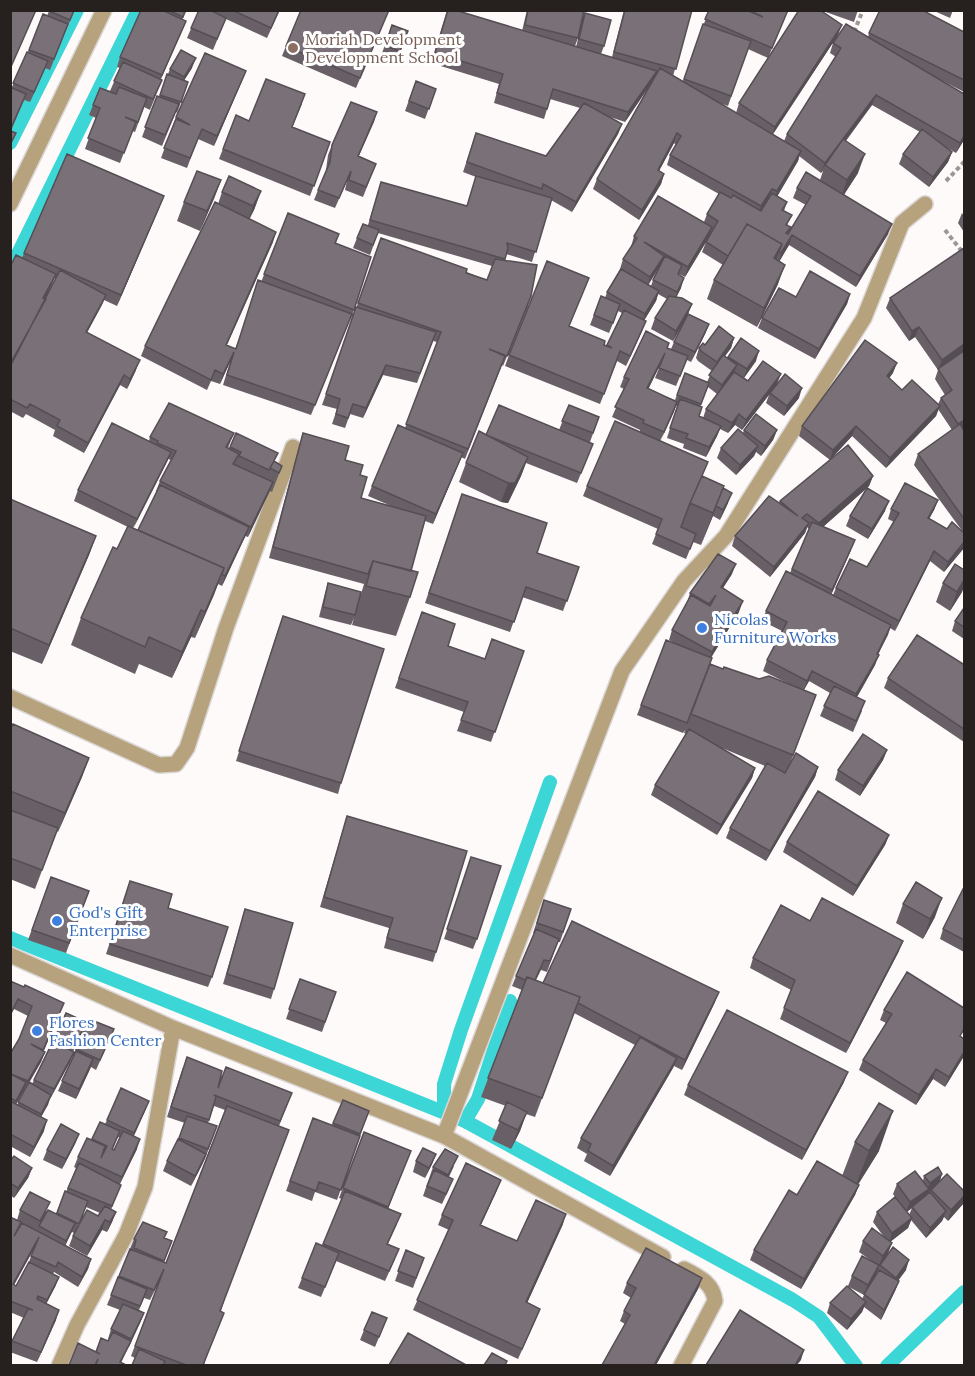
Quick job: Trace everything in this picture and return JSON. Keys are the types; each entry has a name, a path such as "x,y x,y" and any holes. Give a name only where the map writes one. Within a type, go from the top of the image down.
{"street":[{"path":"10,204 104,10"},
{"path":"444,1136 622,670 684,581 726,536 864,318 902,223 925,204"},
{"path":"10,697 159,765 176,764 187,748 226,628 293,447"},
{"path":"10,955 173,1028 444,1136 704,1280 714,1291 715,1301 681,1365"},
{"path":"59,1365 77,1325 126,1235 146,1187 173,1028"}],"path":[{"path":"843,30 853,36 863,10"}],"building":[{"path":"10,10 36,10 10,69"},
{"path":"49,10 74,10 70,20 49,11"},
{"path":"141,10 162,10 186,21 162,75 120,57"},
{"path":"168,10 185,10 183,17"},
{"path":"199,10 210,10 226,18 217,39 191,28"},
{"path":"232,10 279,10 271,28"},
{"path":"301,10 389,10 360,78 286,46"},
{"path":"448,10 455,10 657,71 628,112 553,89 547,109 497,93 503,74 435,53"},
{"path":"528,10 584,10 578,38 525,25"},
{"path":"625,10 692,10 676,69 614,52"},
{"path":"709,10 746,10 763,17 749,10 788,10 772,48 705,19"},
{"path":"799,10 820,10 842,25 775,127 739,103"},
{"path":"880,10 922,10 964,32 964,80 869,33"},
{"path":"585,13 611,20 604,46 579,39"},
{"path":"43,14 68,24 54,59 29,50"},
{"path":"703,24 751,41 731,96 684,79"},
{"path":"846,24 964,94 964,136 960,143 876,95 825,163 787,134 841,48 833,43"},
{"path":"392,25 408,31 400,51 385,46"},
{"path":"181,50 196,58 184,77 170,69"},
{"path":"27,52 48,61 34,92 13,83"},
{"path":"205,53 246,71 217,136 202,129 190,158 164,148 176,119 190,125 176,117"},
{"path":"123,62 162,80 153,99 114,81"},
{"path":"660,68 801,151 777,191 772,189 761,206 670,155 681,136 677,133 658,170 664,174 642,210 597,179"},
{"path":"167,74 188,82 181,102 160,95"},
{"path":"266,79 305,94 292,127 330,142 314,186 223,149 236,115 249,121"},
{"path":"416,81 436,89 429,109 409,101"},
{"path":"10,87 26,94 10,130"},
{"path":"119,87 147,98 138,122 125,117 136,122 124,153 88,138 100,108 93,105 100,88 116,94"},
{"path":"157,96 179,104 165,135 145,127"},
{"path":"351,102 377,112 358,156 376,164 366,187 349,180 351,171 339,198 318,190 330,162 332,145"},
{"path":"584,103 622,124 576,202 543,184 542,189 467,162 476,133 546,156"},
{"path":"922,129 952,152 933,177 903,154"},
{"path":"10,131 16,133 10,145"},
{"path":"843,139 865,154 847,180 825,165"},
{"path":"67,154 164,196 121,295 24,253"},
{"path":"197,171 221,180 207,211 184,202"},
{"path":"806,172 892,224 860,276 792,235 781,253 779,252 782,244 747,224 728,256 706,242 718,221 707,214 720,192 731,198 733,195 761,211 772,193 787,202 782,210 792,215 786,225 791,227 786,233 788,234 811,196 797,188"},
{"path":"229,176 261,191 253,206 222,192"},
{"path":"476,176 552,198 536,252 507,243 505,259 370,220 381,182 467,206"},
{"path":"658,196 712,227 688,267 644,242 664,256 650,277 623,259 637,238 634,236"},
{"path":"215,202 276,232 226,345 236,349 258,280 352,314 315,405 227,375 234,352 223,374 215,370 211,380 145,346"},
{"path":"288,213 339,234 335,243 371,257 354,310 264,274"},
{"path":"363,224 379,230 373,245 357,238"},
{"path":"747,224 782,244 774,258 785,265 764,308 714,280"},
{"path":"381,238 467,269 466,273 487,280 495,259 537,265 531,296 507,356 489,349 505,356 468,449 406,424 441,332 358,303"},
{"path":"964,248 964,344 942,360 919,327 912,331 890,298"},
{"path":"16,255 56,274 43,298 46,299 10,364 10,267"},
{"path":"665,256 682,265 678,274 684,278 677,292 653,280"},
{"path":"547,261 589,278 569,326 605,341 604,345 612,348 607,345 624,310 646,321 630,356 620,351 604,394 509,355"},
{"path":"621,269 659,291 645,314 607,292"},
{"path":"60,270 106,295 86,332 140,360 130,379 124,375 88,443 57,426 60,420 30,404 27,408 10,399 10,367"},
{"path":"810,271 850,294 819,349 762,318 779,288 796,297"},
{"path":"601,296 620,304 613,323 594,315"},
{"path":"669,296 682,298 692,304 676,331 655,318"},
{"path":"356,307 436,332 420,373 386,365 366,408 353,404 348,418 336,414 340,399 326,394"},
{"path":"688,314 709,324 695,352 674,342"},
{"path":"719,326 734,338 717,362 699,348 703,343 705,345"},
{"path":"646,331 669,343 667,348 688,356 680,376 659,368 665,353 647,388 677,402 664,432 615,407 629,379 624,377"},
{"path":"741,338 759,351 747,369 728,357"},
{"path":"865,340 897,363 887,376 902,390 912,380 940,406 890,458 856,426 833,450 802,426"},
{"path":"964,351 964,420 958,424 941,398 952,390 938,369"},
{"path":"723,355 737,365 722,385 709,375"},
{"path":"763,361 781,374 746,420 739,414 732,423 706,409 734,372 748,381"},
{"path":"685,373 709,383 701,404 677,395"},
{"path":"785,374 802,388 787,406 770,393"},
{"path":"680,399 702,407 699,416 721,426 709,447 686,438 688,434 670,428"},
{"path":"169,403 234,433 226,447 239,454 233,464 273,482 251,527 160,481 176,451 157,443 158,441 150,437"},
{"path":"499,405 593,444 581,473 486,435"},
{"path":"569,405 599,417 593,433 562,421"},
{"path":"756,414 777,430 765,446 744,430"},
{"path":"615,421 708,462 681,527 696,534 690,549 656,534 662,519 587,486"},
{"path":"112,423 171,452 137,519 78,490"},
{"path":"960,424 964,431 964,519 918,454"},
{"path":"398,425 463,453 436,514 372,486"},
{"path":"738,429 758,446 740,465 721,448"},
{"path":"479,431 528,457 515,483 508,483 466,463"},
{"path":"236,433 278,453 269,470 239,456 241,452 230,447"},
{"path":"303,433 349,446 345,460 363,465 360,475 367,477 361,498 426,516 411,571 373,561 368,574 273,547"},
{"path":"848,445 873,476 819,523 807,514 802,518 809,523 774,567 735,536 769,496 798,516 780,501"},
{"path":"274,461 282,466 279,473 270,468"},
{"path":"702,476 724,486 713,513 690,503"},
{"path":"905,483 938,500 928,518 947,529 952,522 964,533 964,542 948,562 934,551 899,621 836,588 850,559 867,567 899,513 891,509"},
{"path":"160,485 249,527 225,576 222,574 224,568 138,530"},
{"path":"723,488 732,493 723,510 716,506"},
{"path":"867,488 889,501 872,529 850,516"},
{"path":"462,494 547,523 537,553 579,567 567,601 526,587 514,622 429,593"},
{"path":"10,499 96,536 49,645 10,628"},
{"path":"812,522 855,540 832,590 792,569"},
{"path":"128,526 224,568 205,612 201,610 182,652 149,637 145,647 81,618 113,547 117,549"},
{"path":"718,554 736,564 721,587 743,601 712,652 672,630 691,595 710,606 716,595 709,604 690,593"},
{"path":"373,561 418,572 410,597 366,586"},
{"path":"955,564 964,570 964,580 957,592 943,583"},
{"path":"786,571 891,625 877,654 879,655 856,694 812,671 807,681 767,660 787,622 766,611"},
{"path":"328,583 361,592 355,615 323,607"},
{"path":"964,608 964,627 955,621"},
{"path":"422,612 455,624 448,646 485,659 492,639 524,651 495,732 461,720 468,702 399,678"},
{"path":"283,616 384,649 341,783 239,751"},
{"path":"917,635 964,663 964,729 888,678"},
{"path":"666,640 712,658 687,723 641,705"},
{"path":"710,664 759,679 769,676 816,695 793,755 691,714"},
{"path":"834,686 865,701 856,721 824,706"},
{"path":"13,724 89,758 65,813 10,791 10,730"},
{"path":"689,729 755,768 721,825 655,785"},
{"path":"863,734 887,750 863,786 838,770"},
{"path":"796,753 818,767 770,851 730,828 767,763 785,773"},
{"path":"818,791 889,835 857,886 787,842"},
{"path":"10,810 58,828 42,870 10,858"},
{"path":"347,816 467,851 436,952 387,938 393,918 324,897"},
{"path":"471,857 501,866 477,939 447,929"},
{"name":"God's Gift Enterprise","path":"51,877 89,891 69,943 32,930"},
{"path":"130,881 172,894 168,908 228,927 212,977 110,944"},
{"path":"916,882 942,898 930,919 903,904"},
{"path":"964,887 964,940 943,929"},
{"path":"822,898 903,941 850,1043 784,1008 795,980 753,958 781,905 810,921"},
{"path":"544,900 571,909 563,932 537,923"},
{"path":"245,909 293,923 274,989 227,974"},
{"path":"572,921 719,992 685,1060 578,1003 580,997 543,983"},
{"path":"536,929 559,939 550,961 544,960 535,980 527,977 525,980 516,976"},
{"path":"907,972 964,1008 964,1029 960,1036 964,1039 964,1052 949,1077 936,1069 919,1095 863,1060 892,1014 884,1010"},
{"path":"527,977 580,997 542,1098 488,1078"},
{"path":"300,979 336,992 325,1022 289,1009"},
{"path":"10,981 24,987 25,985 64,1003 43,1050 31,1044 45,1052 28,1081 11,1074 26,1082 16,1101 10,1098 10,1054 19,1039 32,1006 18,999 10,1015"},
{"path":"727,1010 848,1072 806,1150 688,1085"},
{"path":"66,1013 86,1022 76,1044 56,1035"},
{"path":"89,1019 114,1029 100,1060 76,1049"},
{"path":"640,1037 677,1058 613,1166 588,1151 591,1144 581,1138"},
{"path":"53,1041 74,1052 54,1089 34,1080"},
{"path":"76,1051 93,1059 79,1089 62,1081"},
{"path":"187,1057 222,1071 218,1088 226,1067 292,1093 280,1121 214,1095 216,1097 209,1120 171,1107"},
{"path":"29,1082 51,1095 41,1114 18,1102"},
{"path":"121,1088 149,1101 134,1133 107,1120"},
{"path":"343,1100 369,1111 360,1134 333,1123"},
{"path":"10,1101 47,1120 34,1147 10,1134"},
{"path":"507,1102 527,1112 518,1130 499,1121"},
{"path":"879,1103 893,1111 869,1151 855,1142"},
{"path":"227,1106 289,1130 220,1311 224,1313 203,1365 186,1365 135,1346 164,1269 154,1290 119,1276 130,1249 166,1263"},
{"path":"187,1116 217,1126 208,1149 179,1138"},
{"path":"313,1118 360,1136 341,1190 319,1182 316,1191 290,1181"},
{"path":"100,1122 120,1131 112,1149 114,1150 123,1131 140,1139 122,1177 78,1157 87,1138 105,1146 101,1158 107,1146 92,1139"},
{"path":"61,1124 79,1134 66,1159 47,1150"},
{"path":"364,1132 411,1151 388,1207 343,1188"},
{"path":"178,1139 206,1154 195,1176 167,1161"},
{"path":"423,1148 436,1154 429,1168 416,1161"},
{"path":"445,1149 458,1156 448,1175 433,1167"},
{"path":"14,1156 32,1168 18,1188 10,1183 10,1161"},
{"path":"817,1161 859,1185 804,1279 754,1250 789,1190 797,1195"},
{"path":"79,1163 121,1185 112,1206 68,1188"},
{"path":"466,1163 501,1180 480,1225 517,1241 536,1200 566,1214 526,1302 540,1309 522,1349 417,1300 453,1220 442,1215"},
{"path":"938,1167 942,1174 930,1183 924,1176"},
{"path":"434,1170 453,1179 446,1194 427,1186"},
{"path":"915,1171 929,1189 910,1202 897,1184"},
{"path":"947,1174 964,1191 964,1196 951,1210 931,1190"},
{"path":"65,1191 88,1201 79,1224 57,1213"},
{"path":"345,1191 401,1214 387,1244 399,1249 389,1271 323,1244"},
{"path":"30,1192 50,1202 40,1221 20,1210"},
{"path":"930,1192 946,1211 930,1228 912,1207"},
{"path":"895,1197 912,1218 892,1233 877,1212"},
{"path":"105,1206 116,1212 110,1222 105,1220 90,1246 73,1236 87,1210 98,1216"},
{"path":"48,1210 75,1223 66,1241 39,1226"},
{"path":"10,1217 21,1222 14,1236 22,1223 91,1259 82,1277 58,1262 56,1267 31,1256 39,1237 13,1284 16,1286 29,1262 59,1277 47,1300 38,1296 37,1299 59,1310 41,1352 12,1341 28,1309 33,1310 10,1301"},
{"path":"143,1222 167,1232 164,1238 172,1241 164,1261 134,1248 136,1240 134,1239"},
{"path":"872,1228 892,1243 883,1256 863,1241"},
{"path":"316,1243 339,1253 325,1287 302,1278"},
{"path":"893,1247 909,1260 896,1278 880,1265"},
{"path":"646,1248 702,1278 654,1365 602,1365 630,1315 624,1311 636,1288 627,1283"},
{"path":"406,1250 424,1258 416,1278 398,1271"},
{"path":"862,1256 879,1265 868,1285 852,1276"},
{"path":"879,1270 899,1281 884,1310 864,1294"},
{"path":"118,1277 147,1289 140,1306 111,1295"},
{"path":"847,1286 866,1302 851,1319 830,1303"},
{"path":"123,1304 144,1313 131,1339 111,1329"},
{"path":"740,1310 804,1350 795,1365 706,1365"},
{"path":"372,1312 387,1318 379,1337 364,1330"},
{"path":"113,1332 131,1341 120,1362 126,1365 96,1365 98,1359 95,1365 69,1365 78,1343 96,1352 101,1338 108,1341"},
{"path":"408,1333 466,1365 389,1365"},
{"path":"139,1349 165,1361 163,1365 132,1365"},
{"path":"492,1353 507,1361 505,1365 484,1365"}],"waterway":[{"path":"10,143 77,10"},
{"path":"10,270 138,10"},
{"path":"444,1112 444,1084 461,1030 550,782"},
{"path":"10,938 465,1121 793,1300 819,1317 856,1366"},
{"path":"465,1121 478,1099 510,1001"},
{"path":"887,1366 964,1292"}],"place":[{"name":"Moriah Development Development School","path":"293,48"},
{"name":"Nicolas Furniture Works","path":"702,628"},
{"name":"God's Gift Enterprise","path":"57,921"},
{"name":"Flores Fashion Center","path":"37,1031"}]}
